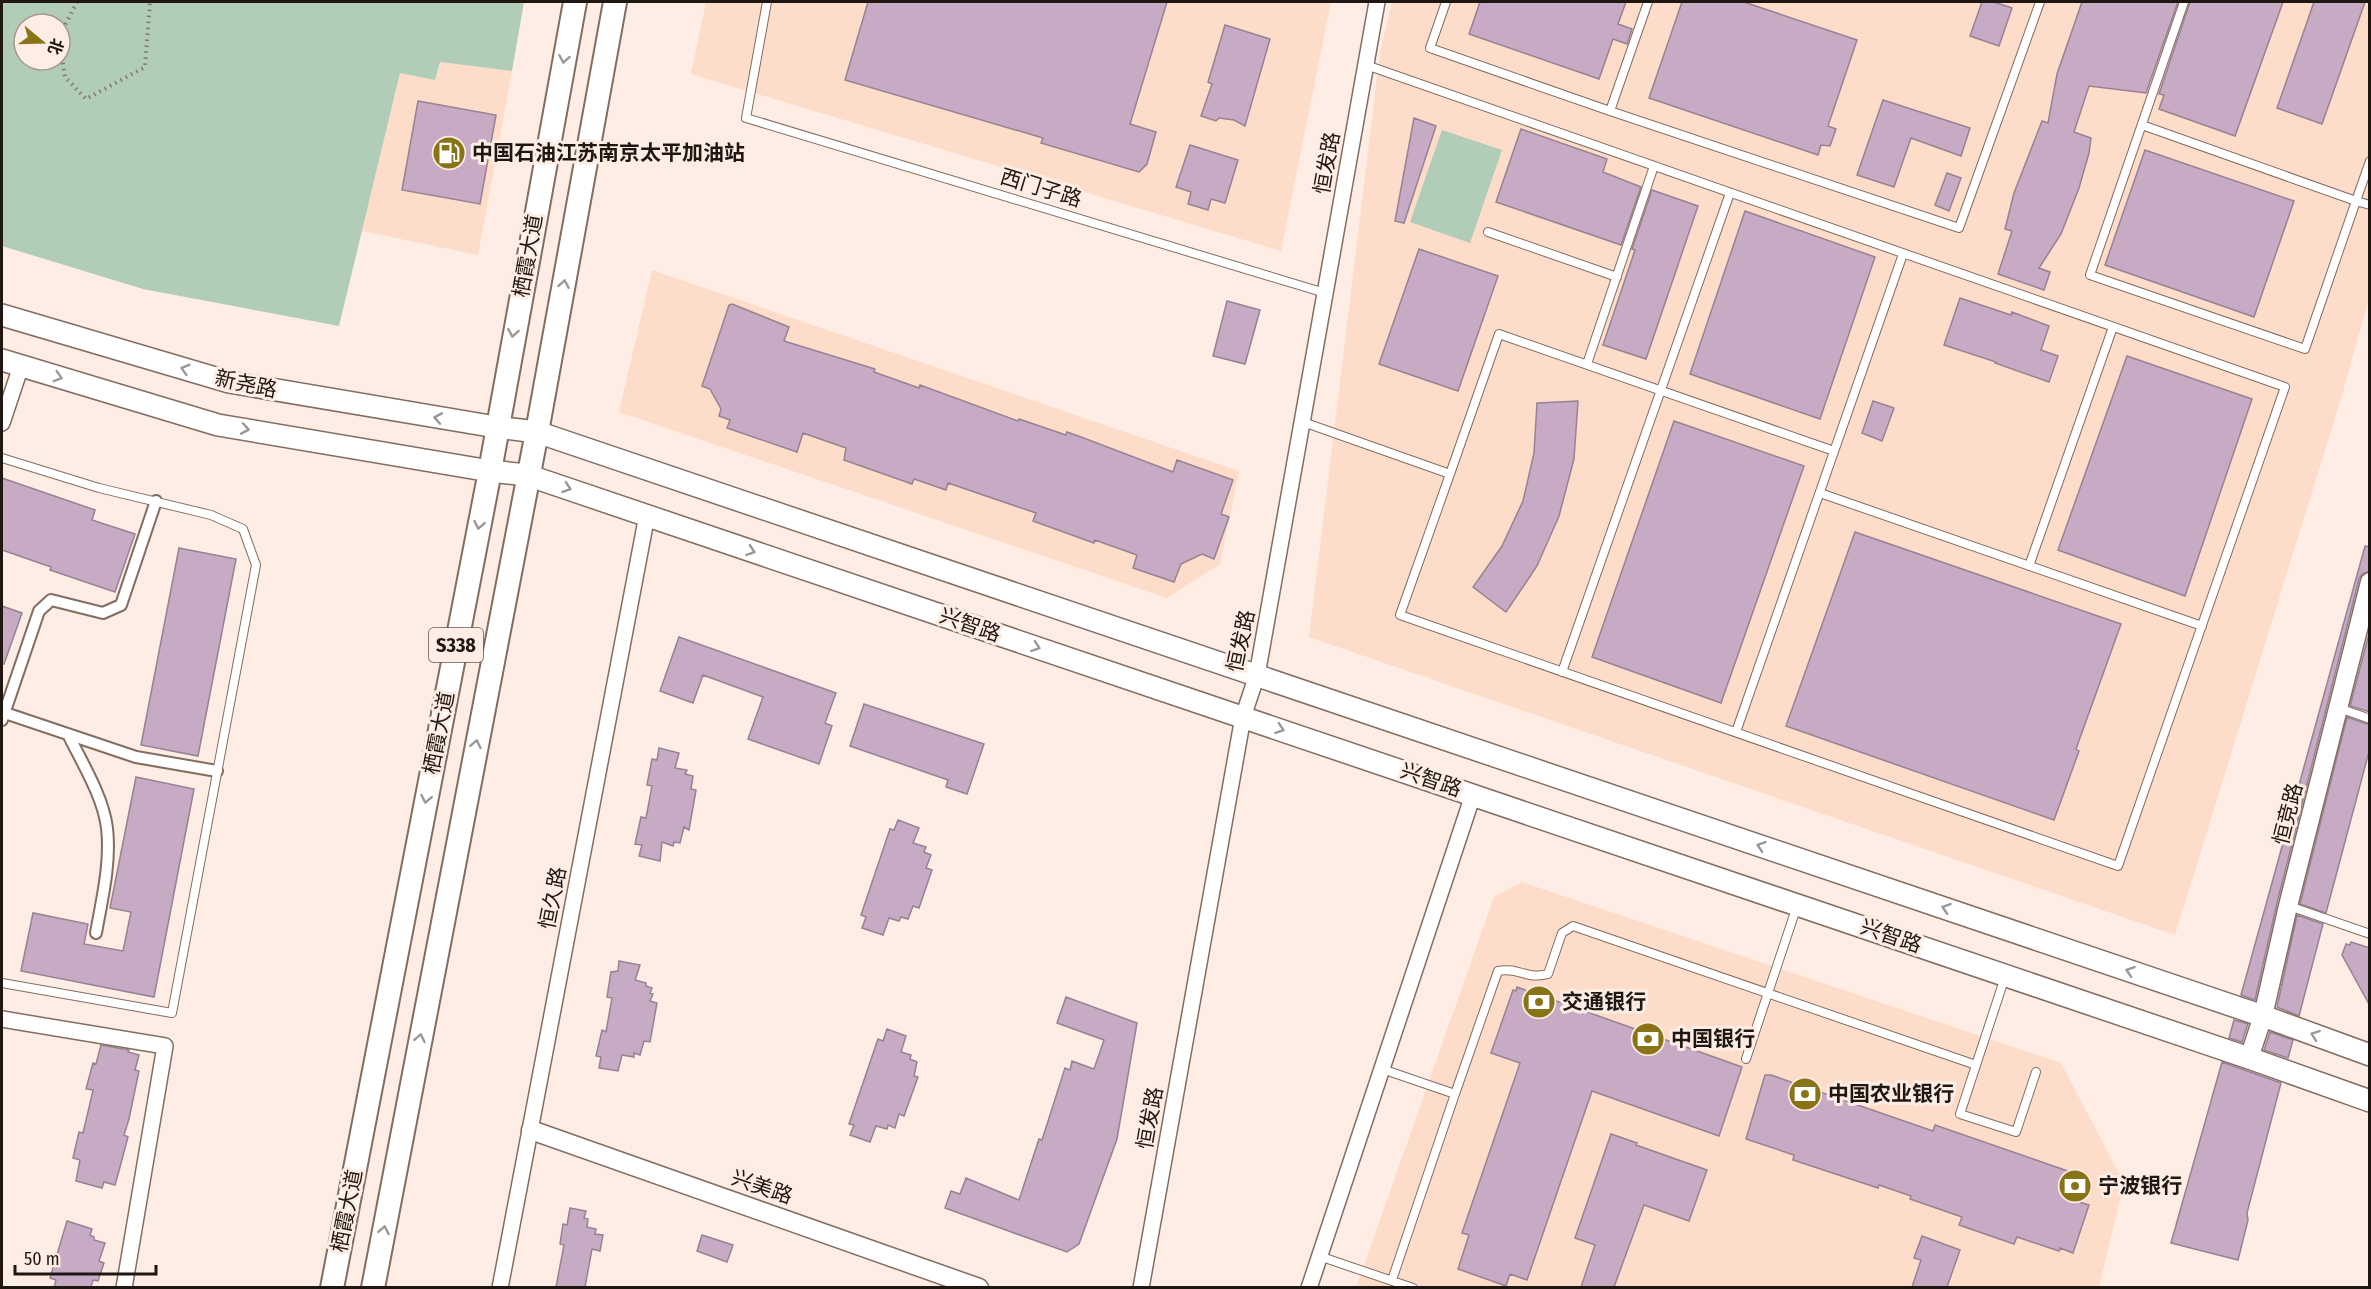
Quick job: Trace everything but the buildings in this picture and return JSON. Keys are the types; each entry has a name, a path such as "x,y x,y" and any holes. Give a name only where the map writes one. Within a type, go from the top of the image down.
{"main road":[{"name":"栖霞大道","path":"332,1287 489,471 574,2"},
{"name":"栖霞大道","path":"373,1287 537,432 615,2"},
{"name":"新尧路","path":"2,315 229,382 496,427"},
{"name":"新尧路","path":"11,363 218,425 489,471"},
{"name":"兴智路","path":"496,427 537,432 2263,1016 2370,1055"},
{"name":"兴智路","path":"489,471 527,475 647,515 2006,975 2370,1101"}],"street":[{"name":"恒发路","path":"1142,1287 1243,717 1257,675 1377,2"},
{"path":"2,423 11,363"},
{"path":"156,501 121,605 103,613 51,600 39,610 2,715 136,757 218,771"},
{"name":"恒久路","path":"500,1287 647,515"},
{"name":"恒竞路","path":"2249,1058 2263,1016 2288,906 2370,582"},
{"path":"68,734 96,793 107,827 106,875 96,933"},
{"path":"1309,1287 1473,795"},
{"path":"2,1019 165,1046 124,1287"},
{"name":"兴美路","path":"531,1130 979,1287"}],"lane":[{"name":"西门子路","path":"766,2 746,118 1325,293"},
{"path":"1446,2 1430,48 1959,228 2040,2"},
{"path":"1610,111 1648,2"},
{"path":"2184,2 2090,275 2305,349 2370,161"},
{"path":"1366,65 2285,387 2118,866 1400,615 1499,334 1834,451"},
{"path":"2142,125 2370,205"},
{"path":"1587,364 1654,166"},
{"path":"1562,672 1730,193"},
{"path":"1488,232 1617,277"},
{"path":"1736,732 1903,254"},
{"path":"2029,566 2113,327"},
{"path":"1303,423 1450,474"},
{"path":"2,459 99,488 211,515 243,529 256,566 172,1013 2,983"},
{"path":"1820,492 2202,626"},
{"path":"2337,708 2370,719"},
{"path":"1746,1059 1797,904"},
{"path":"2288,906 2370,934"},
{"path":"1392,1280 1498,971 1510,969 1535,977 1548,974 1562,933 1573,926 1976,1065"},
{"path":"2006,975 1960,1114 2016,1132 2036,1072"},
{"path":"1382,1069 1455,1094"},
{"path":"1319,1256 1413,1287"}],"path":[{"path":"64,72 65,77 86,99 145,67 150,2"}],"shaded area":[{"path":"706,2 1331,2 1281,251 691,74"},
{"path":"1392,2 2369,2 2369,298 2342,395 2175,935 1309,637 1380,53"},
{"path":"440,62 512,71 478,255 362,231 400,73 435,80"},
{"path":"652,270 1239,471 1220,564 1167,598 619,412"},
{"path":"1522,882 2061,1063 2124,1183 2099,1287 1356,1288 1494,897"}],"green space":[{"path":"2,2 524,2 512,71 440,62 435,80 400,73 339,326 143,289 2,246"},
{"path":"1442,130 1502,150 1470,243 1410,222"}],"place":[{"name":"中国石油江苏南京太平加油站","path":"449,153"},
{"name":"交通银行","path":"1539,1002"},
{"name":"中国银行","path":"1648,1039"},
{"name":"中国农业银行","path":"1805,1094"},
{"name":"宁波银行","path":"2075,1186"}]}
